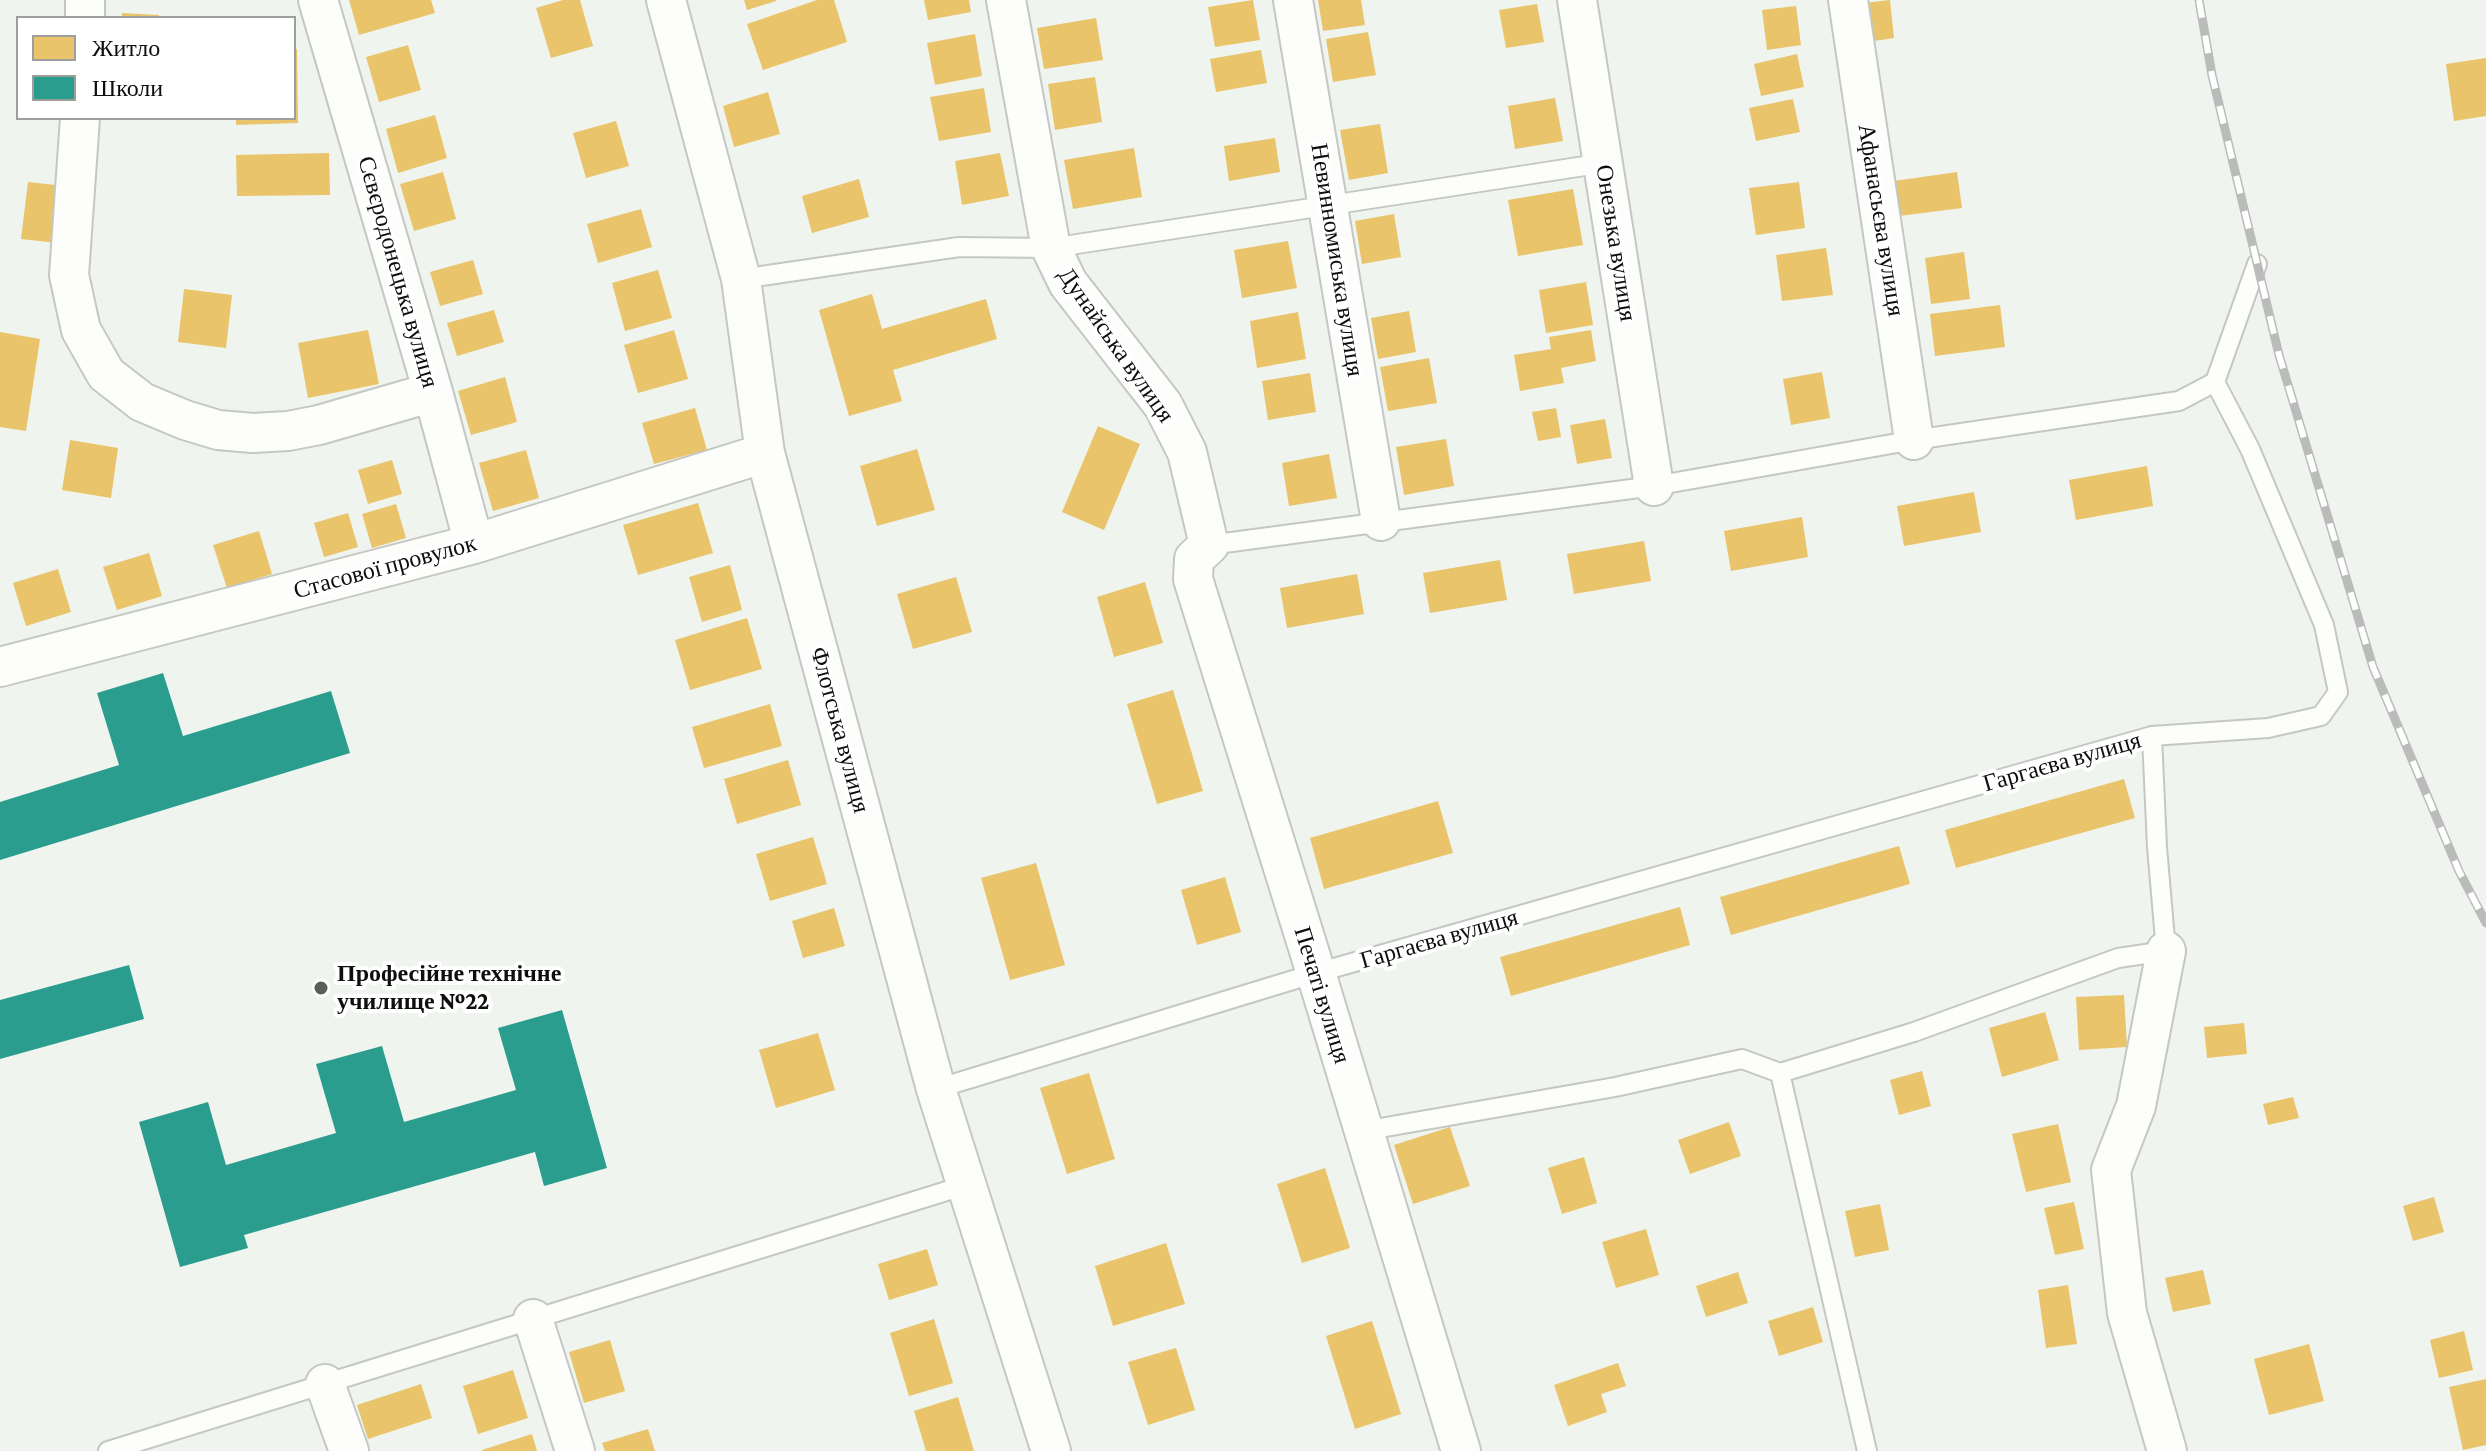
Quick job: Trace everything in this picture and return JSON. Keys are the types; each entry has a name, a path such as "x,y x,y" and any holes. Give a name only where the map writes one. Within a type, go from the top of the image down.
{"street":[{"name":"Сєвєродонецька вулиця","path":"318,0 433,392 474,544"},
{"name":"Флотська вулиця","path":"666,0 741,279 765,453 936,1089 1051,1451"},
{"name":"Дунайська вулиця","path":"1006,0 1051,248 1068,283 1163,405 1187,452 1209,545"},
{"name":"Невинномиська вулиця","path":"1293,0 1381,521"},
{"name":"Онезька вулиця","path":"1577,0 1654,486"},
{"name":"Афанасьєва вулиця","path":"1848,0 1914,440"},
{"path":"80,120 69,275 81,330 106,374 142,402 218,430 253,433 319,425 433,392"},
{"name":"Стасової провулок","path":"0,667 474,544 765,453"},
{"name":"Печаті вулиця","path":"1209,545 1194,559 1193,579 1461,1451"},
{"name":"Гаргаєва вулиця","path":"2166,951 2136,1106 2111,1170 2127,1313 2167,1451"},
{"path":"533,1319 575,1451"},
{"path":"325,1384 349,1451"}],"lane":[{"path":"741,279 959,247 1051,248 1604,163"},
{"path":"1209,545 1654,486 1914,440 2179,401 2215,382 2257,264"},
{"path":"2152,736 2268,728 2321,716 2338,692 2324,625 2250,449 2215,382"},
{"name":"Гаргаєва вулиця","path":"936,1089 1316,973 2152,736 2166,951"},
{"path":"1363,1131 1615,1087 1742,1059 1780,1073 1914,1032 2118,958 2166,951"},
{"path":"1780,1073 1867,1451"},
{"path":"108,1451 966,1185"}],"building: Житло":[{"path":"349,0 431,0 435,13 359,35"},
{"path":"563,0 580,0 593,46 551,58 536,8"},
{"path":"744,0 776,0 776,1 747,10"},
{"path":"817,0 834,0 847,42 763,70 747,24"},
{"path":"924,0 969,0 971,12 928,20"},
{"path":"1253,0 1260,40 1215,47 1208,7"},
{"path":"1318,0 1361,0 1365,25 1323,31"},
{"path":"1890,0 1894,38 1861,43 1856,4"},
{"path":"1537,4 1544,42 1506,48 1499,10"},
{"path":"1796,6 1801,45 1767,50 1762,10"},
{"path":"122,13 159,15 159,16 122,16"},
{"path":"1096,18 1103,60 1044,69 1037,28"},
{"path":"1368,32 1376,75 1333,82 1326,39"},
{"path":"975,34 982,76 935,85 927,43"},
{"path":"408,45 421,90 379,102 366,57"},
{"path":"297,49 298,123 236,125 236,120 296,120"},
{"path":"1261,50 1267,83 1216,92 1210,59"},
{"path":"1797,54 1804,87 1761,96 1754,64"},
{"path":"2486,58 2486,116 2454,121 2446,64"},
{"path":"1095,77 1102,122 1055,130 1048,84"},
{"path":"984,88 991,132 939,141 930,97"},
{"path":"768,92 780,134 734,147 723,106"},
{"path":"1555,98 1563,141 1515,149 1508,106"},
{"path":"1793,99 1800,132 1756,141 1749,108"},
{"path":"435,115 447,158 398,173 386,129"},
{"path":"616,121 629,166 586,178 573,133"},
{"path":"1380,124 1388,173 1349,180 1340,130"},
{"path":"1275,138 1280,172 1229,181 1224,146"},
{"path":"1134,148 1142,197 1073,209 1064,160"},
{"path":"329,153 330,195 237,196 236,155"},
{"path":"1000,153 1009,196 962,205 955,161"},
{"path":"443,172 456,219 414,231 400,184"},
{"path":"1957,172 1962,208 1899,216 1894,181"},
{"path":"859,179 869,217 812,233 802,196"},
{"path":"28,182 65,186 57,243 21,239"},
{"path":"1799,182 1805,228 1756,235 1749,188"},
{"path":"1573,189 1583,245 1518,256 1508,200"},
{"path":"641,209 652,247 598,263 587,224"},
{"path":"1394,214 1401,257 1362,264 1355,221"},
{"path":"1288,241 1297,288 1242,298 1234,250"},
{"path":"1826,248 1833,295 1782,301 1776,255"},
{"path":"1964,252 1970,299 1931,304 1925,258"},
{"path":"473,260 483,294 440,306 430,272"},
{"path":"658,270 672,318 625,331 612,283"},
{"path":"1586,282 1593,325 1546,333 1539,290"},
{"path":"184,289 232,295 226,348 178,342"},
{"path":"872,294 882,329 986,299 997,339 893,370 902,401 849,416 819,310"},
{"path":"2000,305 2005,347 1935,356 1930,314"},
{"path":"494,310 504,342 457,356 447,323"},
{"path":"1409,311 1416,352 1378,359 1371,318"},
{"path":"1298,312 1306,359 1257,368 1250,321"},
{"path":"368,330 379,384 308,398 298,343"},
{"path":"674,330 688,379 638,393 624,345"},
{"path":"1591,330 1596,361 1561,368 1564,383 1520,391 1514,355 1551,349 1549,337"},
{"path":"0,332 40,339 26,431 0,427"},
{"path":"1429,358 1437,403 1388,411 1380,367"},
{"path":"1822,372 1830,418 1791,425 1783,379"},
{"path":"1310,373 1316,412 1268,420 1262,381"},
{"path":"505,377 517,422 471,435 458,391"},
{"path":"695,408 707,450 654,464 642,423"},
{"path":"1556,408 1561,437 1538,441 1532,412"},
{"path":"1605,419 1612,458 1577,464 1570,425"},
{"path":"1098,426 1140,444 1104,530 1062,512"},
{"path":"1446,439 1454,486 1404,495 1396,447"},
{"path":"70,440 118,448 111,498 62,490"},
{"path":"917,449 935,510 877,526 860,466"},
{"path":"526,450 539,498 493,511 479,463"},
{"path":"1329,454 1337,498 1289,506 1282,463"},
{"path":"392,460 402,494 368,504 358,470"},
{"path":"2147,466 2153,506 2076,520 2069,480"},
{"path":"1974,492 1981,532 1904,546 1897,506"},
{"path":"698,503 713,553 638,575 623,525"},
{"path":"396,504 406,538 372,548 362,514"},
{"path":"348,513 358,547 324,557 314,523"},
{"path":"1802,517 1808,557 1731,571 1724,531"},
{"path":"259,531 272,574 227,588 213,545"},
{"path":"1644,541 1651,581 1574,594 1567,554"},
{"path":"149,553 162,596 117,610 103,567"},
{"path":"1500,560 1507,600 1430,613 1423,573"},
{"path":"730,565 742,610 702,622 689,577"},
{"path":"58,569 71,612 26,626 13,583"},
{"path":"1357,574 1364,614 1287,628 1280,588"},
{"path":"956,577 972,632 913,649 897,594"},
{"path":"1145,582 1163,643 1114,657 1097,597"},
{"path":"747,618 762,669 690,690 675,640"},
{"path":"1173,690 1203,791 1157,804 1127,704"},
{"path":"770,704 782,746 704,768 692,727"},
{"path":"788,760 801,805 737,824 724,779"},
{"path":"2124,779 2135,818 1956,868 1945,830"},
{"path":"1438,801 1453,853 1324,889 1310,838"},
{"path":"813,837 827,884 770,901 756,854"},
{"path":"1899,846 1910,884 1731,935 1720,897"},
{"path":"1036,863 1065,965 1010,980 981,878"},
{"path":"1225,877 1241,932 1197,945 1181,890"},
{"path":"1680,907 1690,945 1511,996 1500,957"},
{"path":"834,908 845,946 803,958 792,921"},
{"path":"2124,995 2127,1047 2079,1050 2076,997"},
{"path":"2045,1012 2059,1060 2002,1077 1989,1028"},
{"path":"2244,1023 2247,1054 2207,1058 2204,1027"},
{"path":"818,1033 835,1090 776,1108 759,1050"},
{"path":"1922,1071 1931,1106 1899,1115 1890,1080"},
{"path":"1089,1073 1115,1159 1067,1174 1040,1088"},
{"path":"2293,1097 2299,1118 2268,1125 2263,1104"},
{"path":"1729,1122 1741,1156 1690,1174 1678,1140"},
{"path":"2058,1124 2071,1182 2026,1192 2012,1134"},
{"path":"1450,1127 1470,1186 1413,1204 1394,1145"},
{"path":"1584,1157 1597,1203 1562,1214 1548,1168"},
{"path":"1325,1168 1350,1248 1302,1263 1277,1184"},
{"path":"2434,1197 2444,1232 2413,1241 2403,1206"},
{"path":"2074,1202 2084,1249 2055,1255 2044,1208"},
{"path":"1880,1204 1889,1250 1855,1257 1845,1211"},
{"path":"1646,1229 1659,1275 1616,1288 1602,1242"},
{"path":"1166,1243 1185,1304 1113,1326 1095,1266"},
{"path":"927,1249 938,1285 889,1300 878,1264"},
{"path":"2203,1270 2211,1304 2173,1312 2165,1278"},
{"path":"1738,1272 1748,1303 1706,1317 1696,1286"},
{"path":"2068,1285 2077,1344 2046,1348 2038,1290"},
{"path":"1813,1307 1823,1342 1779,1356 1768,1321"},
{"path":"934,1319 953,1383 909,1396 890,1333"},
{"path":"1372,1321 1401,1414 1355,1429 1326,1336"},
{"path":"2464,1331 2473,1370 2439,1378 2430,1340"},
{"path":"610,1340 625,1391 584,1403 569,1352"},
{"path":"2309,1344 2324,1401 2269,1415 2254,1359"},
{"path":"1176,1348 1195,1410 1148,1425 1128,1362"},
{"path":"1618,1363 1626,1386 1601,1394 1607,1412 1568,1426 1554,1385"},
{"path":"513,1370 528,1418 478,1434 463,1386"},
{"path":"2486,1379 2486,1445 2463,1450 2449,1387"},
{"path":"421,1384 432,1418 368,1439 357,1405"},
{"path":"958,1397 974,1451 926,1451 914,1411"},
{"path":"648,1429 655,1451 605,1451 602,1443"},
{"path":"532,1434 537,1451 482,1451 482,1450"}],"building: Школи":[{"path":"163,673 183,736 331,691 350,753 0,860 0,802 119,765 97,693"},
{"path":"129,965 144,1019 0,1059 0,1000"},
{"path":"562,1010 607,1168 544,1186 535,1152 244,1235 248,1248 180,1267 139,1122 208,1102 226,1165 336,1133 316,1064 382,1046 404,1122 516,1090 498,1028"}],"railway":[{"path":"2199,0 2212,75 2279,355 2373,667 2459,871 2486,923"}],"place":[{"name":"Професійне технічне училище №22","path":"321,988"}]}
